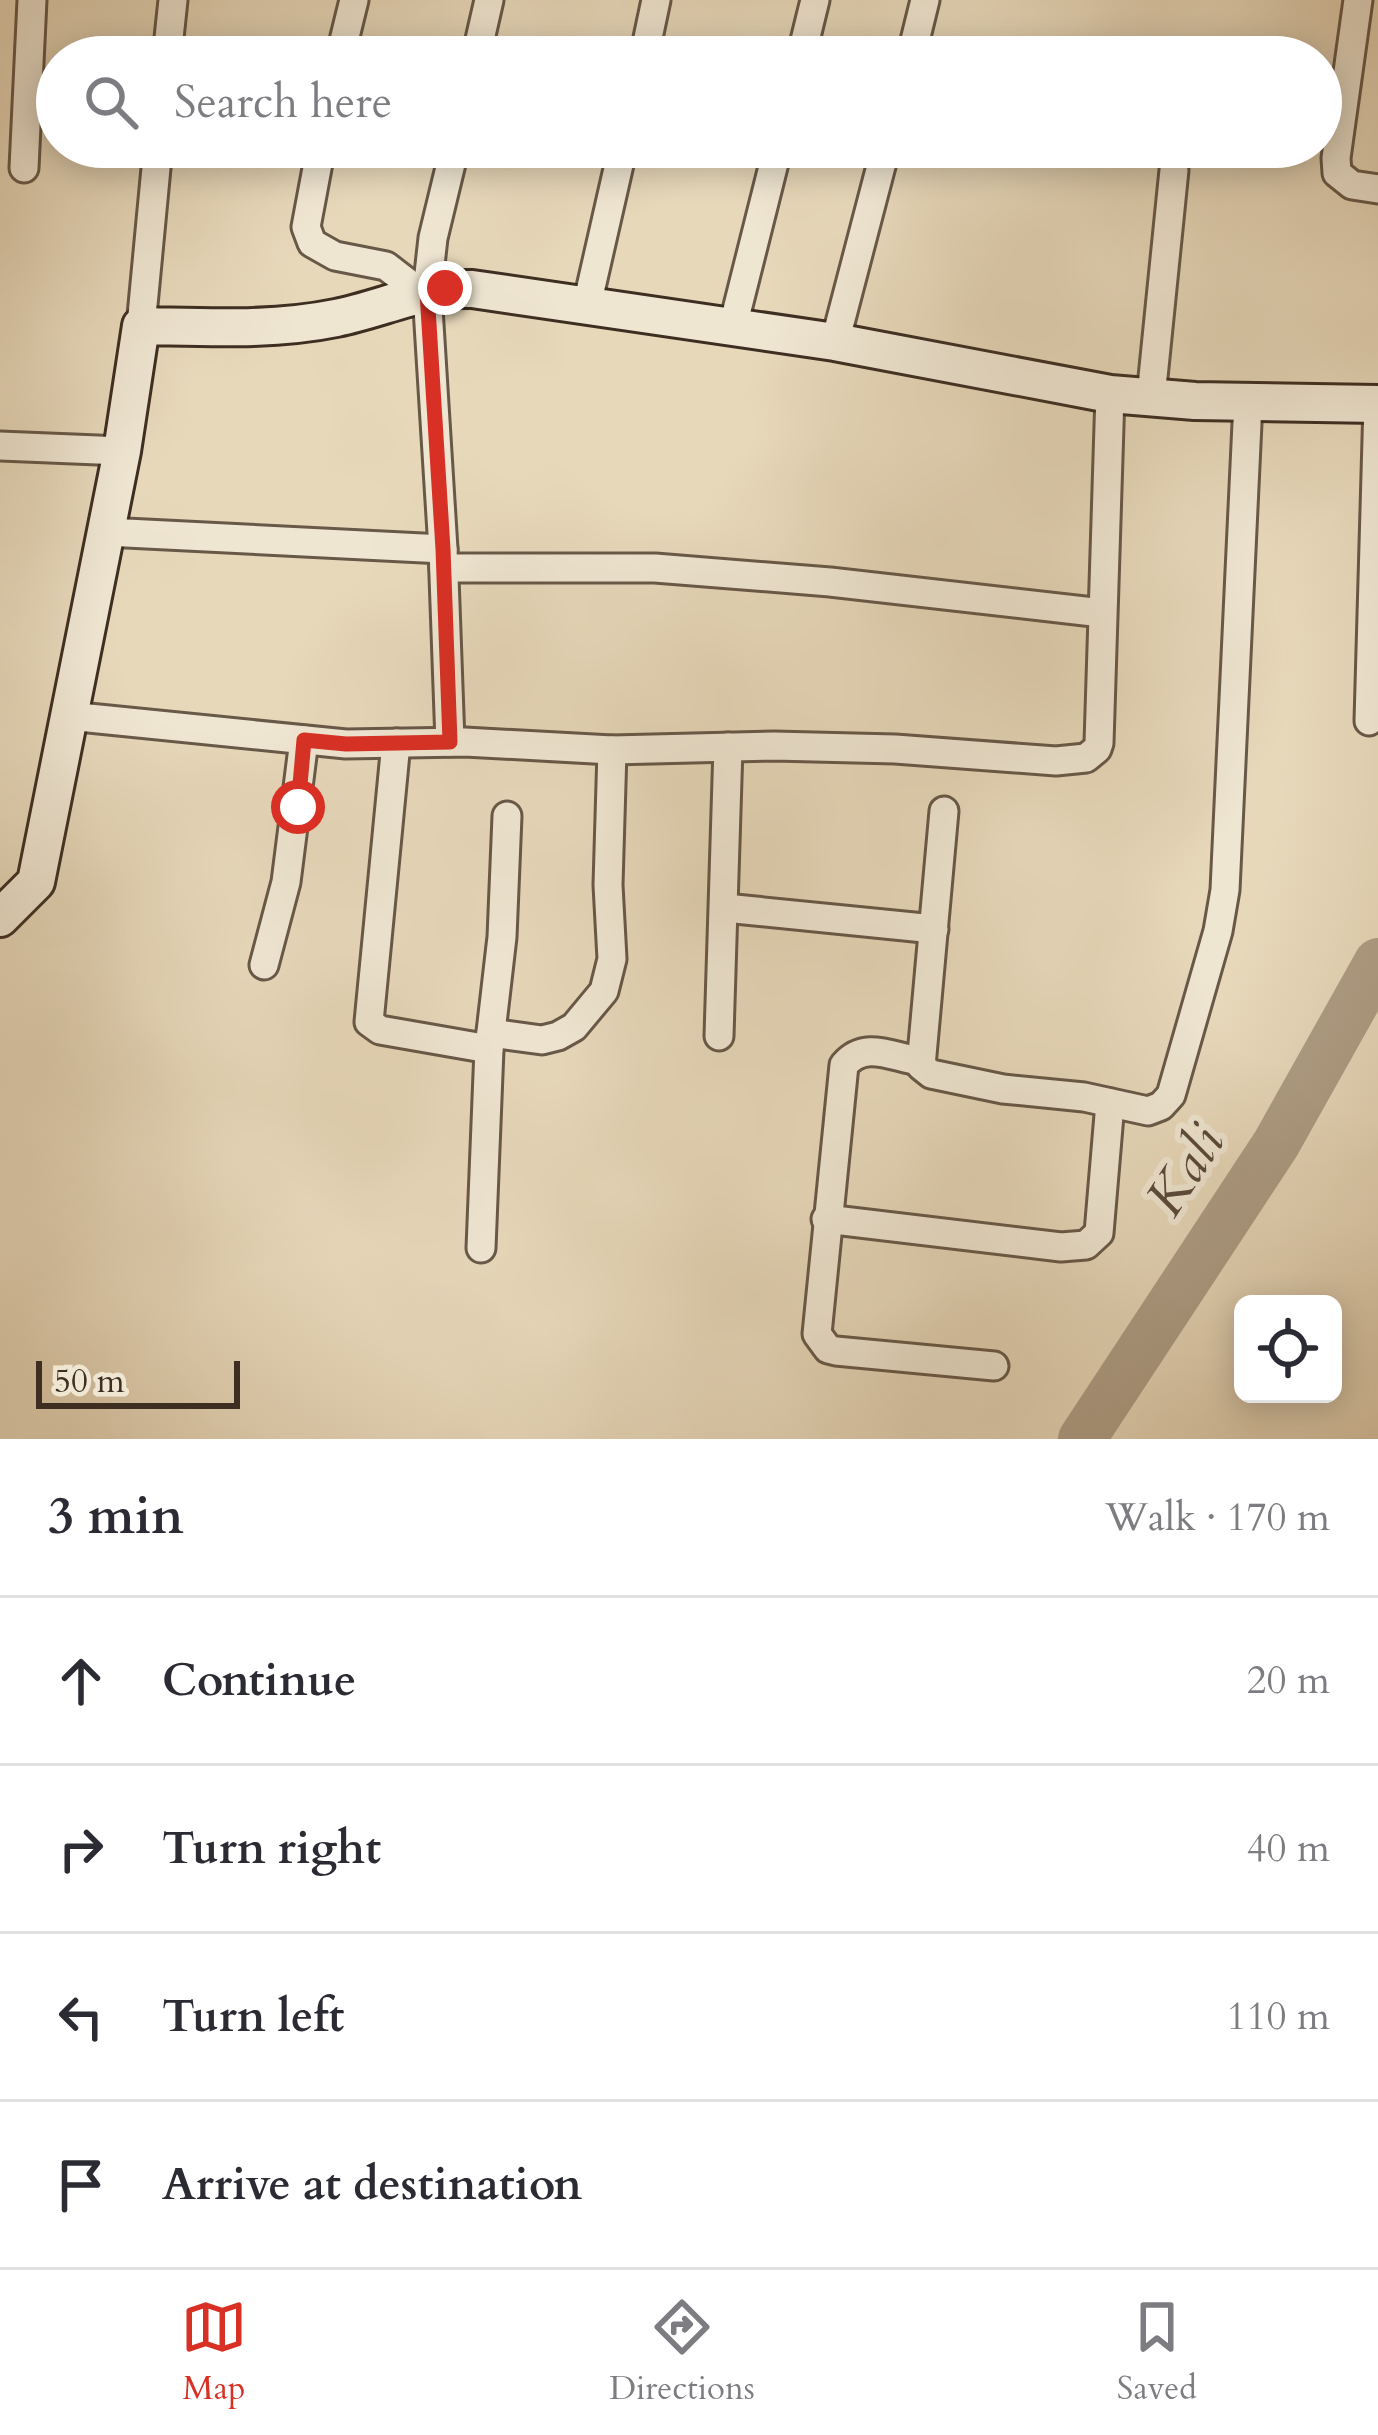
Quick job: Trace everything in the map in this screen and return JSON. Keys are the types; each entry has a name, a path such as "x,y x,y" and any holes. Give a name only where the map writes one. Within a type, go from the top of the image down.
{"street":[{"path":"24,168 32,0"},
{"path":"169,36 173,0"},
{"path":"345,36 354,0"},
{"path":"481,36 489,0"},
{"path":"648,36 656,0"},
{"path":"806,36 815,0"},
{"path":"916,36 925,0"},
{"path":"1342,132 1358,0"},
{"path":"0,918 36,882 122,451 141,326 156,168"},
{"path":"317,168 306,227 312,243 335,256 386,266 424,293"},
{"path":"450,168 424,293 444,559 450,742"},
{"path":"587,305 618,168"},
{"path":"733,326 773,168"},
{"path":"835,342 881,168"},
{"path":"1338,168 1337,173 1352,185 1378,190"},
{"path":"1151,398 1174,170"},
{"path":"141,326 295,324 336,318 424,293 472,289 835,342 1110,394 1378,404 1369,721"},
{"path":"69,716 304,740 612,750 895,749 1056,761 1086,758 1099,743 1110,394"},
{"path":"994,1366 828,1348 817,1334 845,1062 876,1050 919,1061 931,1074 1003,1089 1148,1111 1169,1099 1218,931 1225,890 1248,402"},
{"path":"0,446 122,451"},
{"path":"106,532 444,559 830,582 1102,613"},
{"path":"264,965 286,882 304,740"},
{"path":"395,743 369,1022 380,1030 490,1041 558,1036 574,1028 604,991 612,959 608,885 612,750"},
{"path":"719,1036 728,747"},
{"path":"919,1061 944,811"},
{"path":"481,1248 507,816"},
{"path":"725,908 934,928"},
{"path":"826,1219 1086,1245 1099,1233 1110,1103"}],"waterway":[{"name":"Kali","path":"1082,1439 1276,1144 1378,962"}],"route":[{"path":"298,807 304,740 450,742 427,292 445,288"}]}
